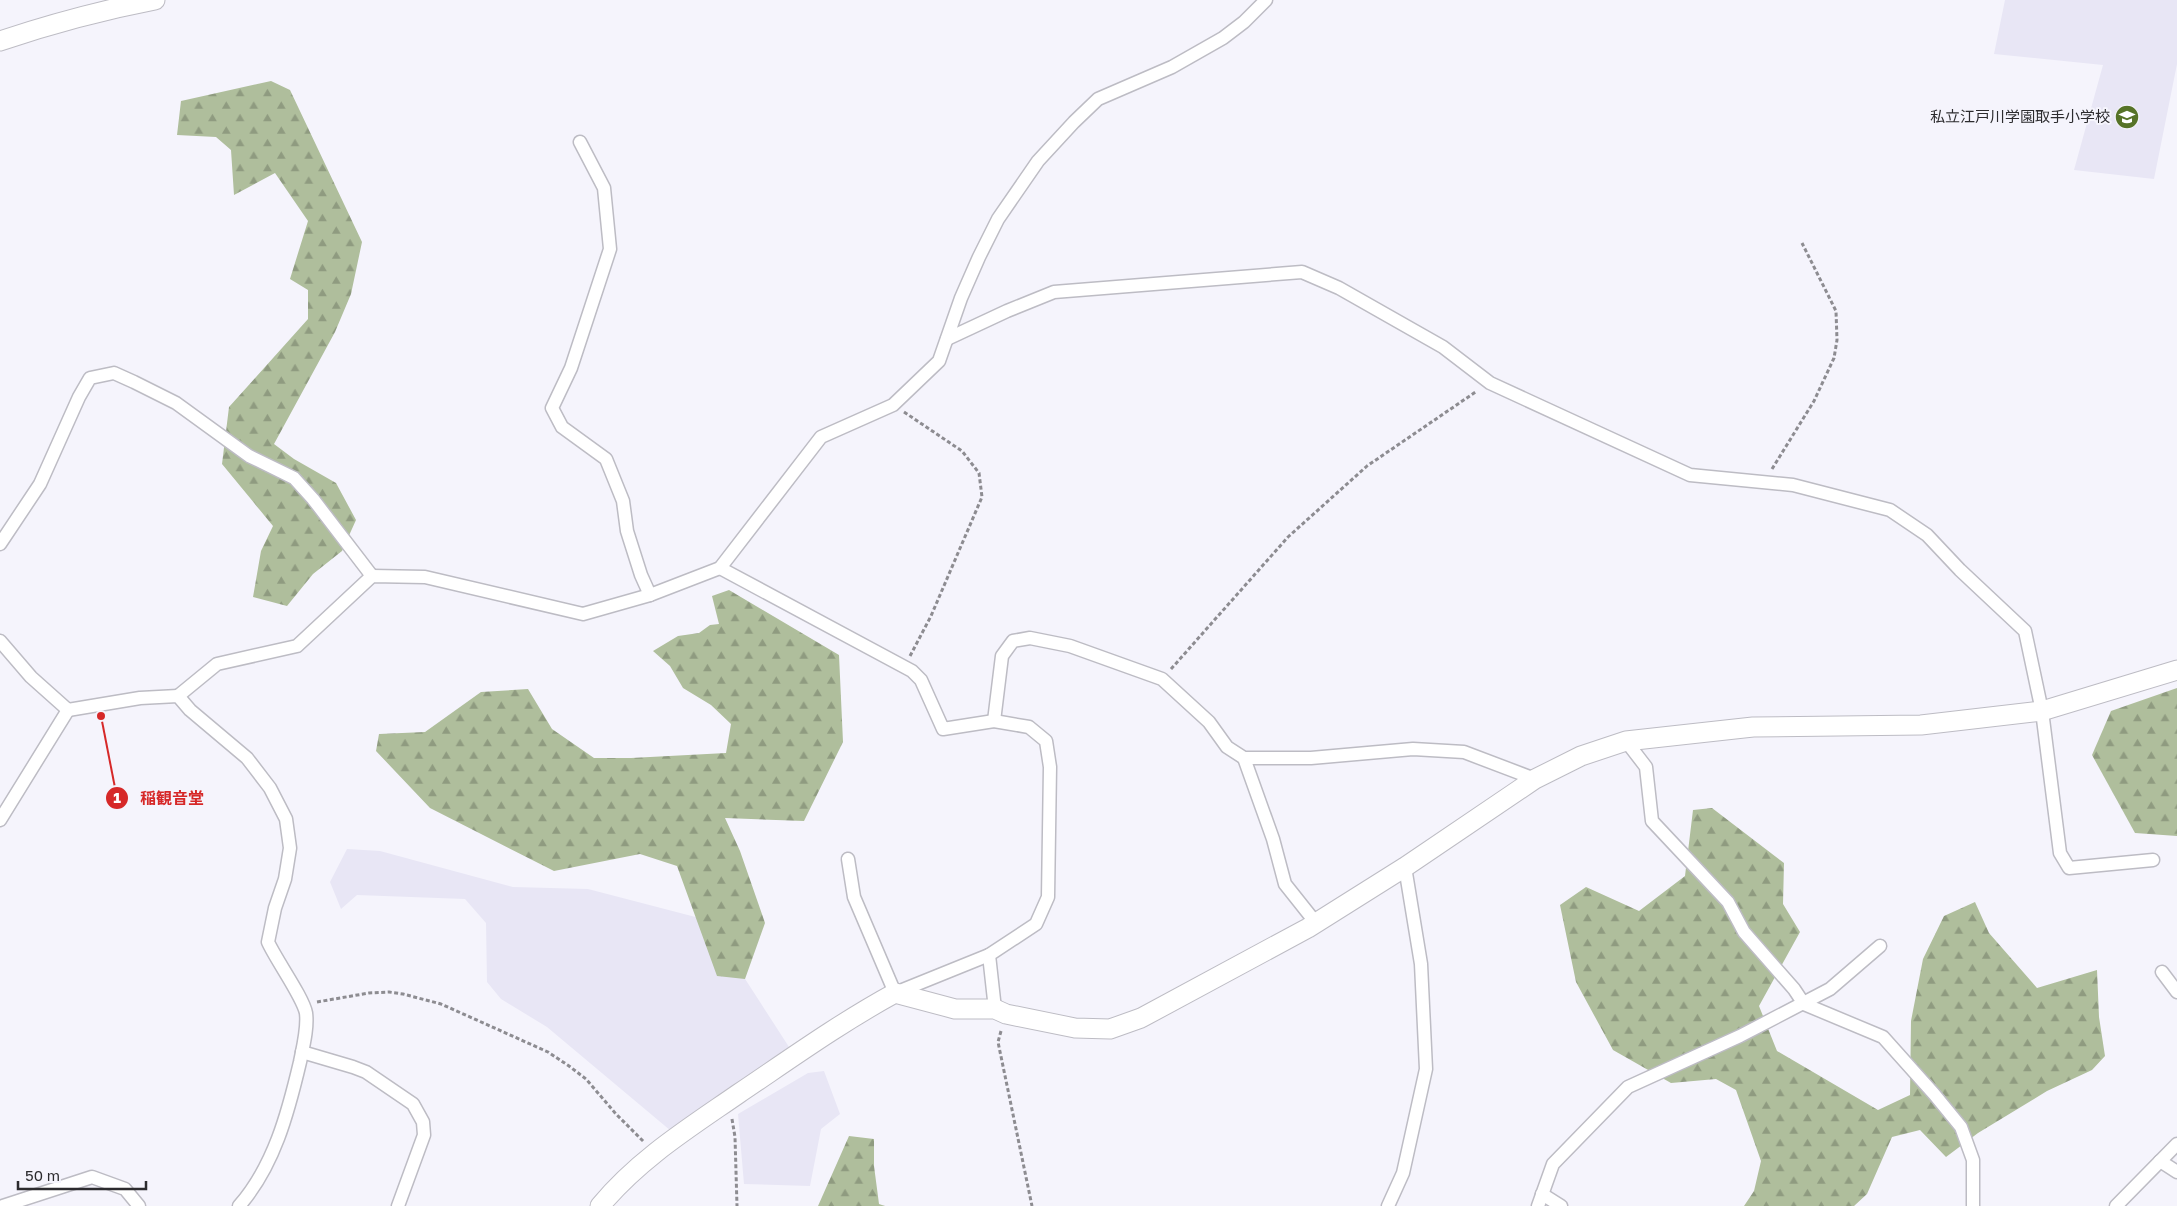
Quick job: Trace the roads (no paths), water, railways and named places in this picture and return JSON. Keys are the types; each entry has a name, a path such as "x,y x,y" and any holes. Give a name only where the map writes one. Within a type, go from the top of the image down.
{"street":[{"path":"0,41 48,26 155,0"},
{"path":"0,820 68,710 140,698 178,696 217,664 297,646 372,576 425,577 583,614 650,595 720,568 822,437 893,405 939,361 964,290 998,219 1038,161 1074,122 1098,99 1172,67 1223,38 1244,22 1266,0"},
{"path":"580,142 604,188 610,249 570,368 552,408 562,427 606,458 623,501 628,532 641,575 650,595"},
{"path":"947,340 1008,310 1054,292 1302,272 1340,288 1443,347 1490,383 1690,475 1793,485 1890,510 1927,535 1960,570 2025,631 2042,711 2060,853 2069,868 2153,860"},
{"path":"0,544 40,484 78,397 90,378 114,373 176,403 249,456 294,478 313,499 372,576"},
{"path":"600,1206 617,1185 654,1153 704,1116 846,1020 895,993 990,955 1036,924 1048,897 1050,767 1046,741 1029,727 994,722 943,729 921,680 904,667 720,568"},
{"path":"994,722 1002,656 1013,640 1030,638 1070,646 1162,679 1209,722 1227,747 1244,758 1311,758 1413,749 1464,752 1535,779"},
{"path":"0,641 31,677 68,710"},
{"path":"895,993 955,1009 1001,1011 1075,1028 1110,1029 1141,1018 1316,923 1405,867 1535,779 1581,756 1626,741 1753,727 1921,724 2042,711 2177,670"},
{"path":"178,696 190,710 247,758 270,788 286,819 290,848 285,879 274,908 268,942 276,960 304,1005 306,1024 302,1052 284,1122 272,1153 251,1191 240,1206"},
{"path":"1626,741 1646,767 1652,821 1728,902 1744,932 1794,989 1804,1004 1883,1037 1961,1127 1974,1160 1973,1206"},
{"path":"1244,758 1273,839 1285,884 1316,923"},
{"path":"848,858 854,897 895,993"},
{"path":"1388,1206 1403,1173 1426,1069 1421,964 1405,867"},
{"path":"1560,1206 1540,1200 1553,1164 1628,1087 1804,1004 1830,989 1880,946"},
{"path":"990,955 1001,1011"},
{"path":"2162,972 2177,992"},
{"path":"302,1052 353,1066 366,1072 413,1104 423,1122 424,1135 398,1206"},
{"path":"2116,1206 2177,1144"},
{"path":"2160,1160 2177,1172"},
{"path":"3,1206 92,1177 125,1189 139,1206"}],"place":[{"name":"私立江戸川学園取手小学校","path":"2127,117"},
{"name":"稲観音堂","path":"101,716"}]}
